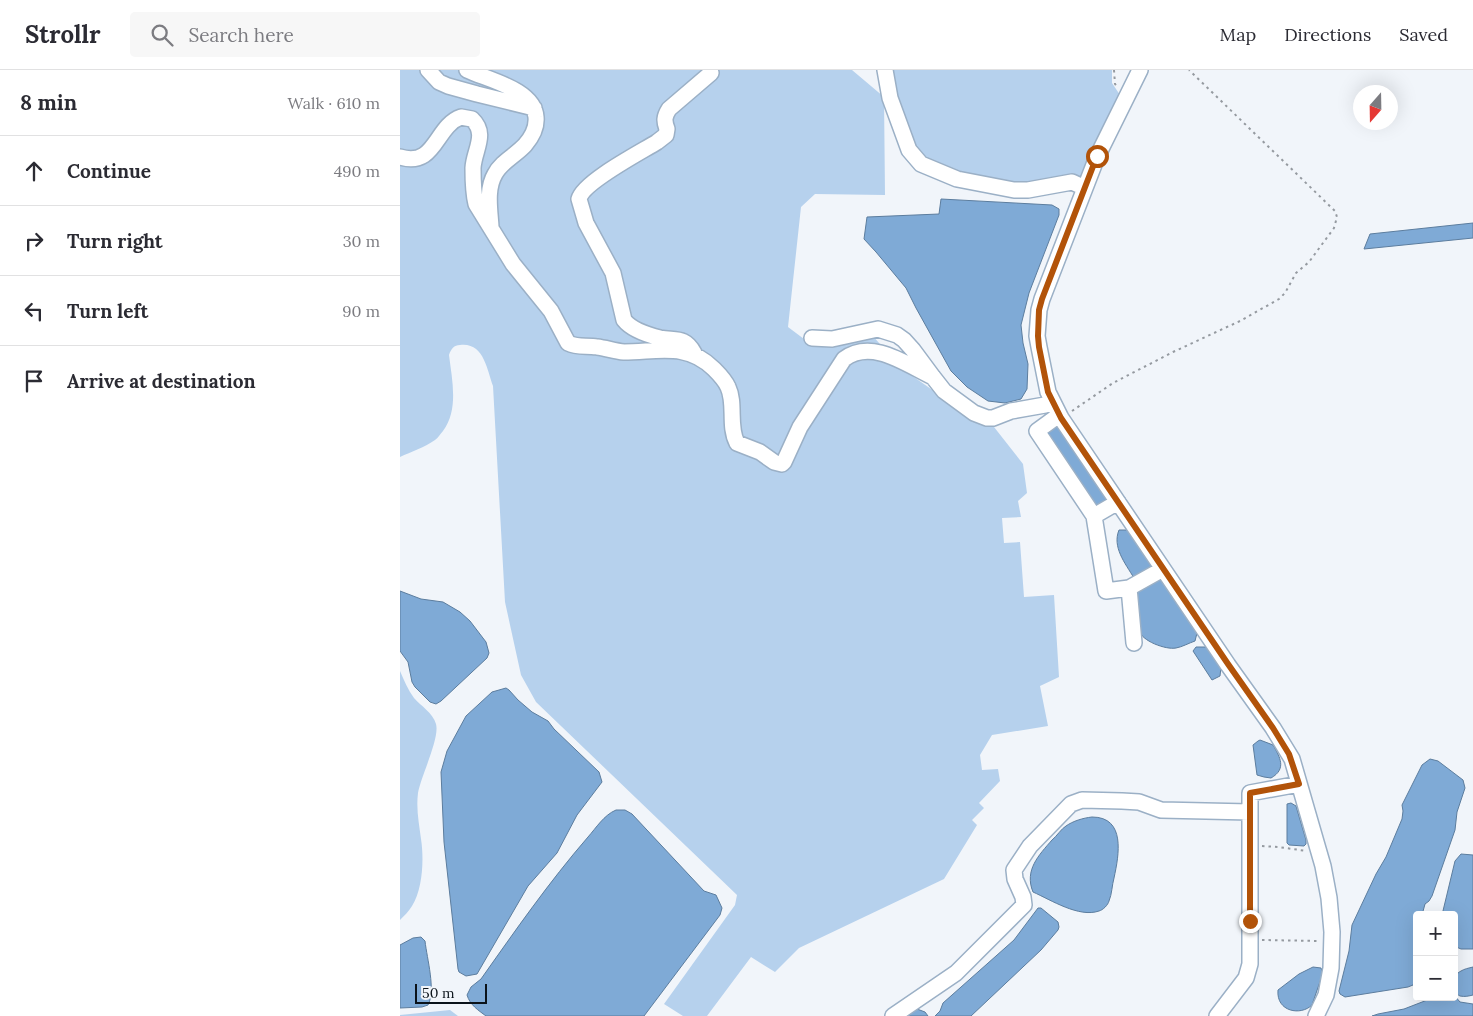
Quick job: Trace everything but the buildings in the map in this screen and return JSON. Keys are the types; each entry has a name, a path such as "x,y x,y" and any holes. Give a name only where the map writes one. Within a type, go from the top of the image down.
{"street":[{"path":"428,70 439,82 448,86 534,108"},
{"path":"467,70 500,83 525,96 534,108 536,122 531,136 525,145 500,167 492,180 490,227"},
{"path":"885,70 890,98 909,150 921,164 957,179 1014,190 1028,190 1072,182 1085,188"},
{"path":"1140,70 1097,156 1042,299 1039,310 1039,347 1048,392 1058,412 1289,754 1319,854 1329,898 1332,968 1326,995 1316,1016"},
{"path":"694,354 689,345 682,340 659,338 632,328 626,322 613,273 586,223 579,199 582,191 610,170 664,137 667,132 664,120 669,109 711,73"},
{"path":"400,157 412,160 423,156 431,149 451,122 461,117 472,119 478,128 480,139 473,166 474,196 478,209 513,264 551,311 568,343 581,347 597,347 622,352 680,351 694,354 706,361 717,371 728,388 732,402 734,435 737,443 760,452 774,462 782,464 784,462 800,427 844,359 849,356 865,351 887,355 913,366 932,378"},
{"path":"812,338 832,339 878,329 886,331 904,340 944,391 974,413 987,418 993,418 1011,411 1046,405 1058,412"},
{"path":"1058,412 1037,431 1094,516 1106,591 1128,588 1163,569"},
{"path":"1094,516 1118,502"},
{"path":"1128,588 1134,644"},
{"path":"1217,1016 1242,983 1248,973 1250,964 1250,793 1299,784"},
{"path":"893,1016 956,973 1024,904 1015,879 1014,870 1030,846 1071,804 1082,800 1122,801 1139,802 1161,810 1250,812"}],"path":[{"path":"1114,70 1116,84 1127,96"},
{"path":"1058,412 1173,352 1240,321 1279,299 1296,273 1308,262 1334,228 1337,217 1335,211 1189,70"},
{"path":"1250,845 1278,847 1319,854"},
{"path":"1250,940 1332,941"}],"shaded area":[{"path":"400,70 852,70 884,97 885,195 815,194 801,207 788,327 812,345 872,335 901,368 981,424 994,427 1023,464 1027,493 1018,501 1021,517 1002,518 1004,543 1020,542 1024,597 1054,595 1059,677 1040,686 1048,726 992,735 980,755 982,770 998,769 1000,781 979,803 984,808 972,820 977,825 944,879 799,948 775,972 751,957 707,1016 683,1016 664,1004 735,905 737,895 536,702 521,675 505,602 493,386 483,358 474,348 468,345 458,345 453,348 449,355 453,384 453,404 448,422 443,431 431,443 400,457"},
{"path":"889,70 1112,70 1112,83 1122,98 1084,182 1024,186 946,171 912,150"},
{"path":"941,199 1052,205 1059,209 1059,215 1029,293 1021,325 1028,364 1027,389 1021,399 1005,403 988,401 967,387 951,371 906,288 864,239 867,217 939,214"},
{"path":"1473,223 1473,238 1364,249 1370,234"},
{"path":"1056,421 1111,499 1099,509 1046,433"},
{"path":"1119,530 1130,530 1154,566 1134,578 1118,549 1117,536"},
{"path":"1156,577 1163,579 1197,633 1195,641 1178,647 1166,648 1154,644 1141,634 1137,621 1136,590"},
{"path":"400,591 421,599 443,602 460,612 470,621 486,642 489,653 487,658 436,704 430,702 415,687 412,682 408,662 400,651"},
{"path":"1196,647 1206,647 1221,667 1220,676 1212,680 1193,651"},
{"path":"400,671 414,698 432,716 436,724 436,730 433,748 418,793 422,873 416,899 408,912 400,920"},
{"path":"506,688 532,712 548,721 599,772 602,782 577,815 557,853 528,886 477,974 466,976 459,972 458,969 444,842 441,772 447,751 466,716 492,692"},
{"path":"1260,740 1273,745 1280,758 1281,767 1271,778 1257,775 1253,745"},
{"path":"1430,759 1438,761 1463,780 1465,788 1457,812 1455,830 1432,896 1425,904 1423,911 1413,911 1413,985 1345,997 1339,991 1349,951 1352,925 1386,857 1402,819 1402,805 1422,765"},
{"path":"1291,803 1296,806 1306,840 1304,846 1289,845 1287,843 1287,804"},
{"path":"616,810 625,810 632,814 704,891 716,895 722,908 720,915 644,1016 486,1016 468,999 467,995 471,987 481,979 560,871 604,818"},
{"path":"1092,817 1103,819 1110,823 1118,839 1118,849 1108,904 1099,911 1091,913 1065,907 1033,892 1030,877 1038,857 1062,829 1075,821"},
{"path":"1461,854 1473,855 1473,949 1458,948 1458,911 1443,911 1455,861"},
{"path":"1038,908 1041,908 1058,922 1059,927 1041,950 971,1016 935,1016 940,1011 943,1003 1014,940"},
{"path":"421,937 425,941 429,965 430,999 428,1005 422,1007 400,1008 400,945 413,938"},
{"path":"1313,967 1321,968 1323,973 1312,1005 1296,1011 1285,1007 1278,997 1278,990 1299,974"},
{"path":"1473,967 1473,995 1458,995 1458,973"},
{"path":"1458,1000 1460,1002 1473,1004 1473,1016 1372,1016 1404,1009 1425,1001"},
{"path":"917,1009 925,1012 928,1016 908,1015"},
{"path":"450,1010 458,1016 400,1016 400,1015"}],"route":[{"path":"1097,156 1042,299 1039,310 1039,347 1048,392 1061,418 1273,728 1292,759 1299,784 1250,793 1250,921"}]}
